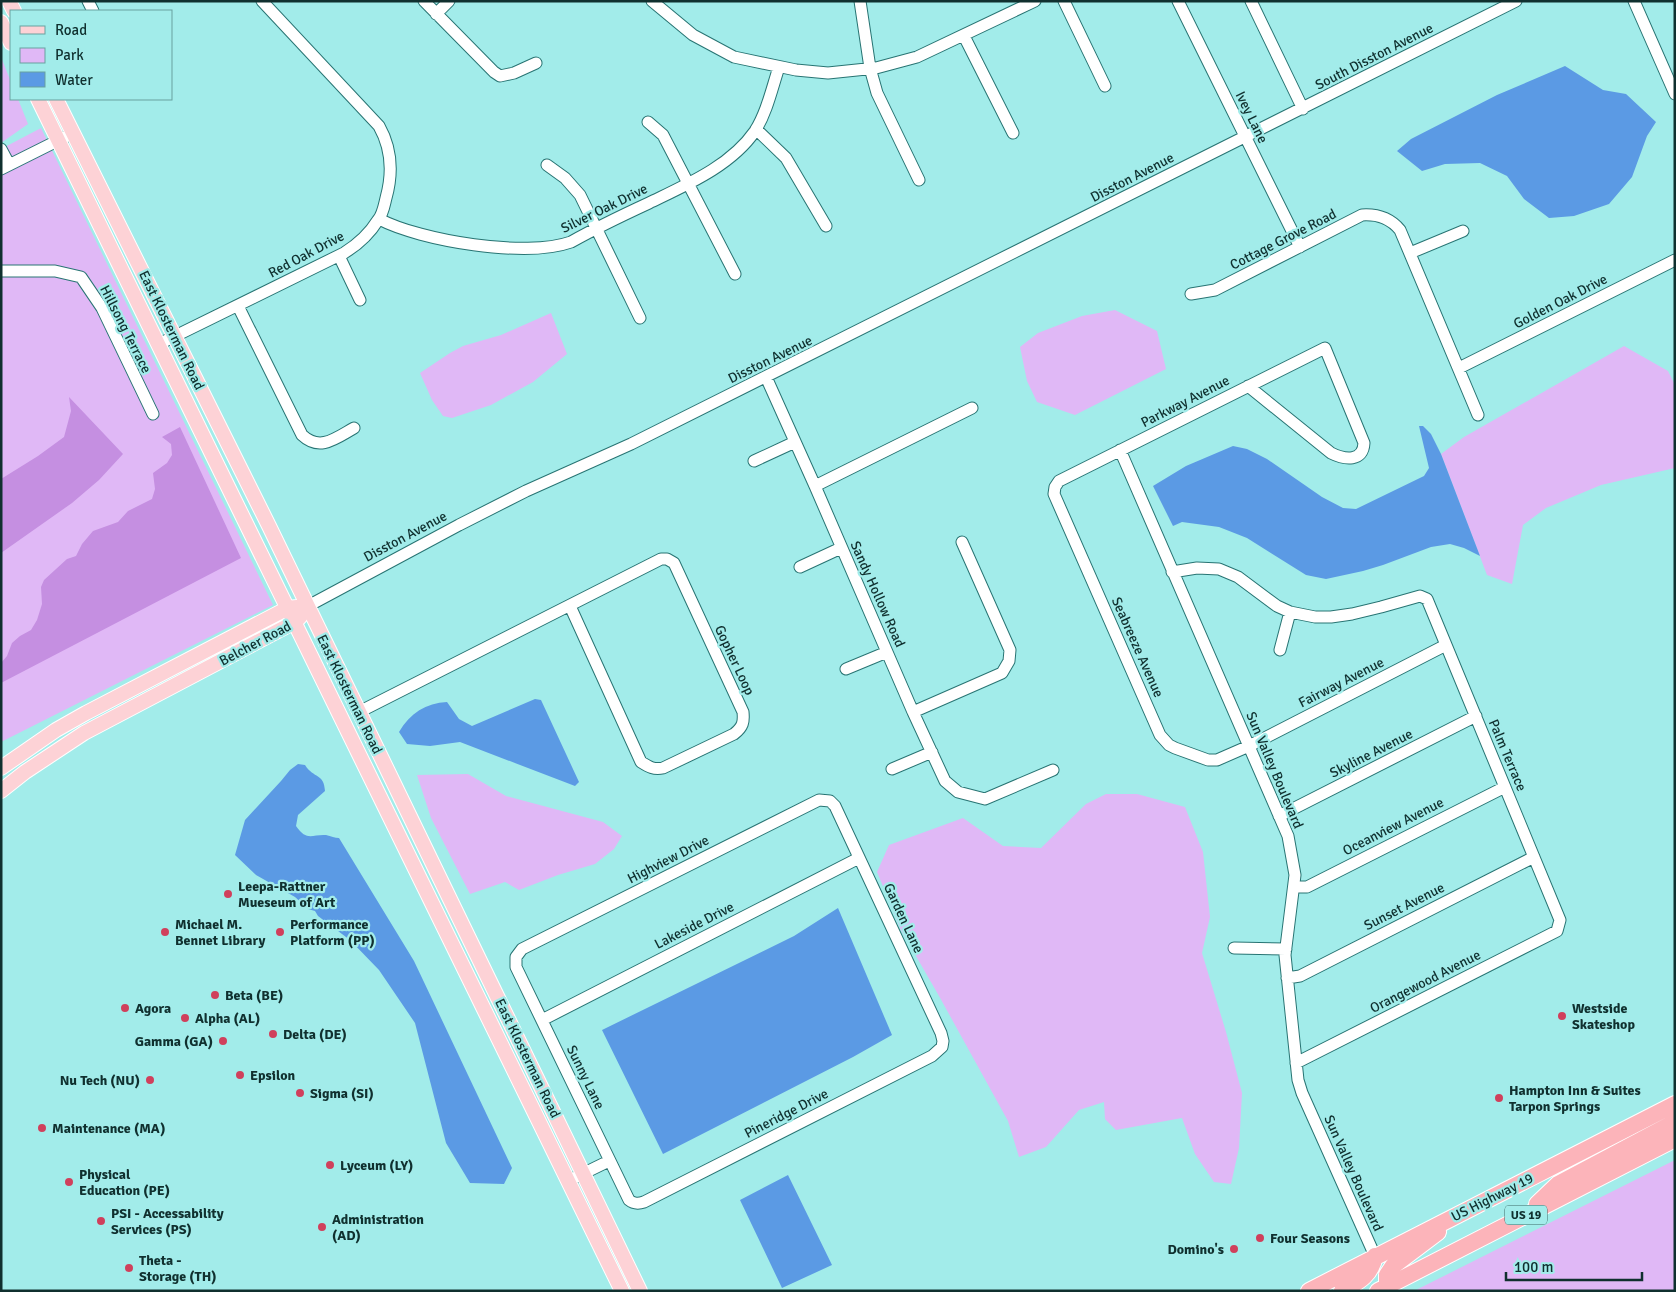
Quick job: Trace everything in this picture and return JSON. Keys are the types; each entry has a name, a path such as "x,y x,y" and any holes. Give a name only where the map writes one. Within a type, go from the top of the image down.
{"highway":[{"name":"US Highway 19","path":"1309,1291 1675,1104"},
{"path":"1525,1216 1558,1184 1671,1124 1675,1120"},
{"name":"US 19","path":"1382,1288 1675,1139"},
{"path":"1382,1288 1387,1275 1398,1260 1421,1247 1463,1212"},
{"path":"1342,1291 1363,1279 1369,1273 1374,1265 1375,1256"}],"main road":[{"path":"1,22 10,41"},
{"name":"East Klosterman Road","path":"38,100 622,1291"},
{"name":"East Klosterman Road","path":"56,100 308,606 640,1291"},
{"name":"Belcher Road","path":"1,768 56,730 288,608 308,606"},
{"name":"Belcher Road","path":"1,791 32,767 84,733 295,622 308,606"}],"street":[{"name":"Red Oak Drive","path":"159,344 339,256 359,242 379,219 383,210 389,189 391,171 390,155 382,130 376,121 262,1"},
{"path":"424,1 500,76 507,76 536,63"},
{"path":"436,14 449,1"},
{"path":"652,1 693,36 734,57 815,73 870,68 917,58 1035,1"},
{"path":"860,1 870,68 879,100 919,180"},
{"path":"1064,1 1105,86"},
{"name":"Ivey Lane","path":"1178,1 1300,247"},
{"path":"1251,1 1303,109"},
{"name":"South Disston Avenue","path":"1245,138 1516,1"},
{"path":"1634,1 1675,94"},
{"path":"964,36 1013,134"},
{"name":"Silver Oak Drive","path":"379,219 431,237 514,248 539,248 562,245 688,184 727,159 744,144 756,129 779,66"},
{"path":"648,122 663,134 735,274"},
{"path":"756,129 786,158 826,226"},
{"path":"1,149 5,166 73,133"},
{"name":"Disston Avenue","path":"308,606 459,524 526,491 631,444 766,378 1245,138"},
{"path":"547,165 576,189 640,318"},
{"name":"Cottage Grove Road","path":"1190,294 1215,290 1362,216 1376,215 1388,220 1400,230 1410,253"},
{"path":"1463,231 1410,253 1478,415"},
{"path":"339,256 360,300"},
{"name":"Golden Oak Drive","path":"1459,368 1675,260"},
{"name":"Hillsong Terrace","path":"1,270 55,271 81,277 102,308 153,414"},
{"path":"238,306 302,435 310,442 323,444 354,428"},
{"name":"Parkway Avenue","path":"1059,481 1248,386 1325,348 1364,443 1364,450 1353,458 1331,453 1248,386"},
{"name":"Sandy Hollow Road","path":"766,378 945,781 963,794 985,799 1053,770"},
{"path":"815,486 972,408"},
{"path":"754,461 795,442"},
{"name":"Sun Valley Boulevard","path":"1120,450 1288,836 1295,875 1286,949 1287,978 1296,1063 1302,1093 1375,1256"},
{"name":"Seabreeze Avenue","path":"1059,481 1055,487 1054,494 1160,735 1169,745 1208,760 1217,760 1249,746"},
{"path":"913,712 1002,673 1009,661 1010,650 962,542"},
{"path":"800,567 841,548"},
{"name":"Gopher Loop","path":"359,712 661,559 668,559 674,563 743,712 744,720 741,728 734,734 663,768 655,770 641,762 570,606"},
{"path":"1172,572 1208,568 1231,574 1274,604 1290,612 1280,650"},
{"name":"Palm Terrace","path":"1290,612 1331,618 1381,608 1420,596 1425,597 1429,601 1560,920"},
{"name":"Fairway Avenue","path":"1249,746 1446,645"},
{"path":"846,669 887,652"},
{"name":"Skyline Avenue","path":"1279,816 1476,716"},
{"path":"892,769 932,752"},
{"name":"Oceanview Avenue","path":"1294,887 1307,887 1505,787"},
{"name":"Highview Drive","path":"518,953 522,949 819,800 827,800 833,803"},
{"name":"Garden Lane","path":"833,803 941,1033 942,1047"},
{"name":"Sunset Avenue","path":"1287,978 1300,976 1534,857"},
{"name":"Lakeside Drive","path":"542,1020 859,858"},
{"name":"Orangewood Avenue","path":"1296,1063 1557,932 1560,920"},
{"path":"1234,948 1286,949"},
{"name":"Sunny Lane","path":"518,953 516,967 609,1160 629,1200 634,1204 641,1203"},
{"name":"Pineridge Drive","path":"641,1203 932,1056 942,1047"},
{"path":"568,1180 609,1160"}],"green space":[{"path":"1,57 10,80 10,100 18,100 28,124 1,143"},
{"path":"41,128 273,605 1,742 1,149"},
{"path":"1115,310 1157,331 1166,369 1075,415 1037,402 1027,381 1020,347 1038,333 1082,316"},
{"path":"551,313 567,354 533,382 491,405 452,418 443,416 432,400 420,373 463,346 501,335"},
{"path":"1624,346 1668,371 1675,385 1675,468 1601,485 1546,508 1523,525 1512,584 1487,575 1441,454 1464,437"},
{"path":"468,774 506,796 603,822 622,836 614,849 595,864 558,875 519,890 505,882 470,894 431,818 417,775"},
{"path":"1106,794 1137,794 1185,807 1203,852 1210,917 1202,953 1242,1093 1239,1148 1231,1184 1214,1182 1195,1154 1182,1118 1116,1130 1105,1119 1104,1102 1079,1110 1046,1147 1019,1157 1008,1121 901,930 877,872 889,845 963,818 1003,846 1041,848 1086,804"},
{"path":"1675,1160 1675,1291 1414,1291"}],"shaded area":[{"path":"69,397 123,454 99,480 72,503 1,553 1,479 64,437 71,411"},
{"path":"180,427 241,558 1,683 1,663 7,656 12,643 31,630 37,620 42,604 41,587 44,580 67,559 76,556 82,544 93,531 118,522 128,511 152,499 155,489 153,473 167,463 172,455 171,444 162,437"}],"water":[{"path":"1565,66 1603,90 1626,94 1656,122 1647,136 1632,177 1609,204 1574,216 1549,218 1524,199 1507,176 1480,163 1445,164 1422,171 1397,151 1411,139 1497,95"},
{"path":"1419,426 1423,426 1431,434 1441,454 1480,556 1450,544 1431,547 1363,571 1326,579 1306,575 1247,538 1219,527 1182,522 1173,526 1153,486 1186,466 1233,446 1247,449 1267,459 1322,497 1343,508 1356,509 1424,476 1429,468"},
{"path":"535,699 541,700 579,782 575,786 460,742 430,746 407,744 399,732 413,714 432,704 447,702 459,719 472,726"},
{"path":"298,764 305,765 323,781 325,791 298,815 296,826 307,836 326,835 339,838 414,961 512,1168 504,1184 470,1183 446,1143 415,1023 379,970 350,940 318,916 315,911 308,909 295,897 256,875 235,855 245,820 290,770"},
{"path":"838,908 892,1035 853,1057 663,1154 602,1030 794,936"},
{"path":"788,1175 832,1265 782,1288 740,1200"}],"place":[{"name":"Leepa-Rattner Mueseum of Art","path":"228,894"},
{"name":"Michael M. Bennet Library","path":"165,932"},
{"name":"Performance Platform (PP)","path":"280,932"},
{"name":"Beta (BE)","path":"215,995"},
{"name":"Agora","path":"125,1008"},
{"name":"Westside Skateshop","path":"1562,1016"},
{"name":"Alpha (AL)","path":"185,1018"},
{"name":"Delta (DE)","path":"273,1034"},
{"name":"Gamma (GA)","path":"223,1041"},
{"name":"Epsilon","path":"240,1075"},
{"name":"Nu Tech (NU)","path":"150,1080"},
{"name":"Sigma (SI)","path":"300,1093"},
{"name":"Hampton Inn & Suites Tarpon Springs","path":"1499,1098"},
{"name":"Maintenance (MA)","path":"42,1128"},
{"name":"Lyceum (LY)","path":"330,1165"},
{"name":"Physical Education (PE)","path":"69,1182"},
{"name":"PSI - Accessability Services (PS)","path":"101,1221"},
{"name":"Administration (AD)","path":"322,1227"},
{"name":"Four Seasons","path":"1260,1238"},
{"name":"Domino's","path":"1234,1249"},
{"name":"Theta - Storage (TH)","path":"129,1268"}]}
